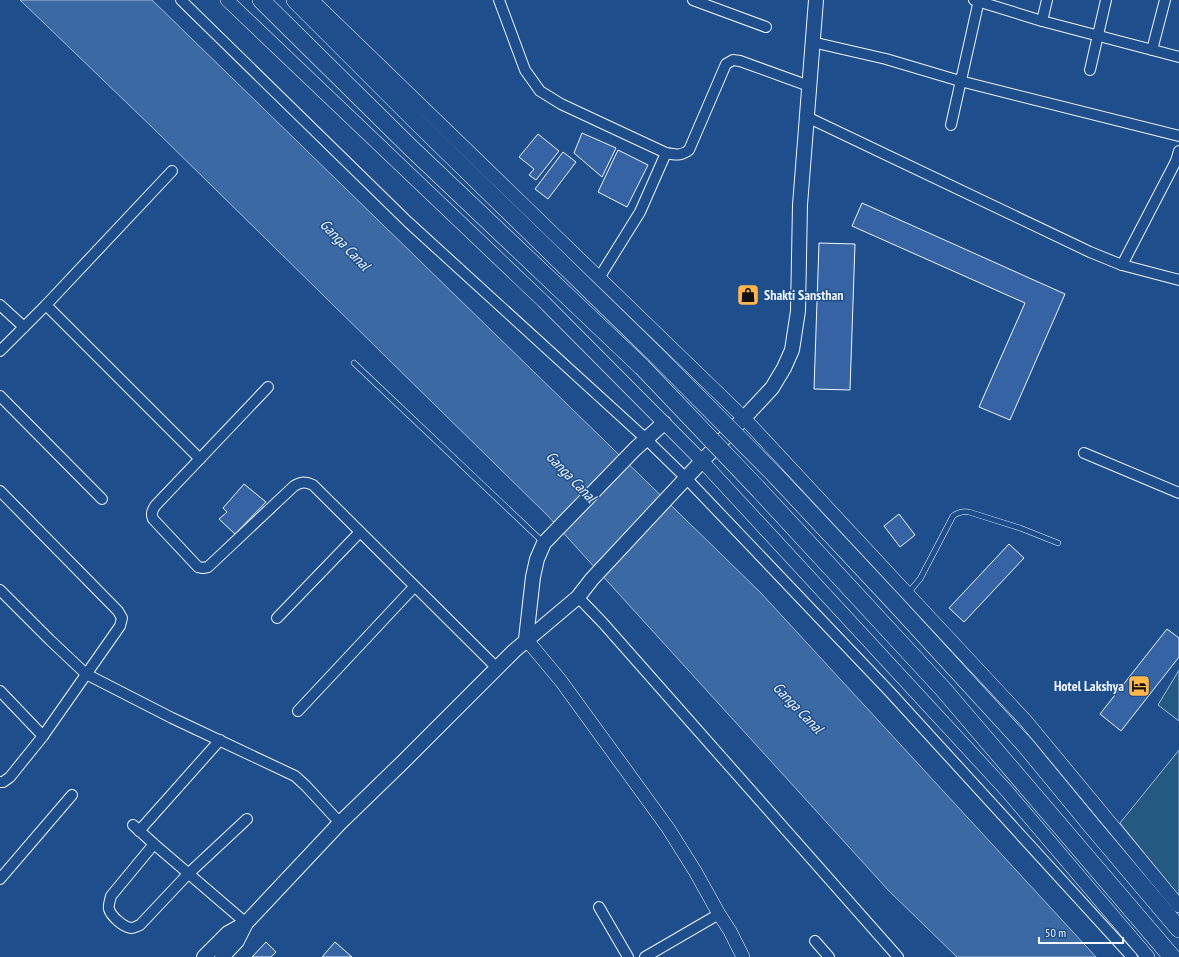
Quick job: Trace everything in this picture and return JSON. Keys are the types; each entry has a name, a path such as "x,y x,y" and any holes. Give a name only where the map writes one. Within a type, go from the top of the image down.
{"highway":[{"path":"260,0 412,148 642,367 760,491 943,689 1172,957"},
{"path":"295,0 655,354 774,474 888,595 1026,746 1179,929"}],"main road":[{"path":"204,957 228,933 246,923 340,824 526,639 578,597 592,579 772,388 784,368 792,350 798,311 800,205 816,0"},
{"path":"526,639 533,577 537,559 548,539 634,449 664,423"},
{"path":"222,957 237,942 246,923"}],"street":[{"path":"181,0 408,222 646,439 686,478 889,691 1132,957"},
{"path":"227,0 543,301 702,461 1006,790 1148,957"},
{"path":"312,0 744,418 1026,721 1179,906"},
{"path":"499,0 525,70 540,91 561,104 666,153 675,155 683,154 689,150 726,64 733,60 740,61 809,86"},
{"path":"693,0 766,27"},
{"path":"951,125 977,0 1042,21 1179,57"},
{"path":"1042,21 1047,0"},
{"path":"1090,70 1106,0"},
{"path":"1152,50 1165,0"},
{"path":"812,42 886,59 960,81 1179,136"},
{"path":"807,117 1047,233 1090,252 1122,265 1179,280"},
{"path":"600,278 640,212 666,153"},
{"path":"1122,265 1178,158"},
{"path":"0,351 46,305 172,171"},
{"path":"0,305 24,327"},
{"path":"46,305 200,459"},
{"path":"268,388 155,506 151,515 153,519 198,567 208,567 294,486 307,482 313,485 497,668"},
{"path":"0,396 102,499"},
{"path":"1084,453 1179,493"},
{"path":"0,491 118,610 122,618 120,626 43,736 10,777 3,782 0,782"},
{"path":"277,618 360,532"},
{"path":"298,711 414,587"},
{"path":"0,590 86,674 165,715 295,776 340,824"},
{"path":"578,597 613,634 898,957"},
{"path":"526,639 561,681 668,828 730,931 743,957"},
{"path":"0,691 43,736"},
{"path":"220,740 136,828 246,923"},
{"path":"0,879 72,795"},
{"path":"154,844 111,896 109,908 111,914 125,926 130,928 140,925 188,874 247,819"},
{"path":"599,907 628,957"},
{"path":"645,957 719,914"},
{"path":"815,941 829,957"}],"lane":[{"path":"354,363 548,539"},
{"path":"908,594 920,579 953,516 963,511 1020,528 1058,543"}],"shaded area":[{"path":"1179,670 1179,721 1158,705"},
{"path":"1179,750 1179,896 1120,823"}],"water":[{"name":"Ganga Canal","path":"20,0 152,0 760,592 1096,957 957,957 889,891 548,516 155,130"}],"building":[{"path":"582,133 616,148 602,177 574,153"},
{"path":"538,134 559,151 536,180 529,175 534,169 519,157"},
{"path":"618,150 648,165 627,207 598,192"},
{"path":"563,152 576,162 548,199 535,189"},
{"path":"862,203 1065,294 1010,420 979,407 1025,303 852,226"},
{"path":"819,243 855,244 850,390 814,389"},
{"path":"244,484 266,502 235,534 219,519 227,512 223,508"},
{"path":"899,514 915,535 900,547 884,526"},
{"path":"1009,544 1024,558 964,622 949,608"},
{"name":"Hotel Lakshya","path":"1167,629 1179,638 1179,657 1121,731 1100,714"},
{"path":"266,942 276,952 271,957 252,957"},
{"path":"335,942 352,957 322,957"}],"place":[{"name":"Shakti Sansthan","path":"748,295"},
{"name":"Hotel Lakshya","path":"1139,686"}]}
